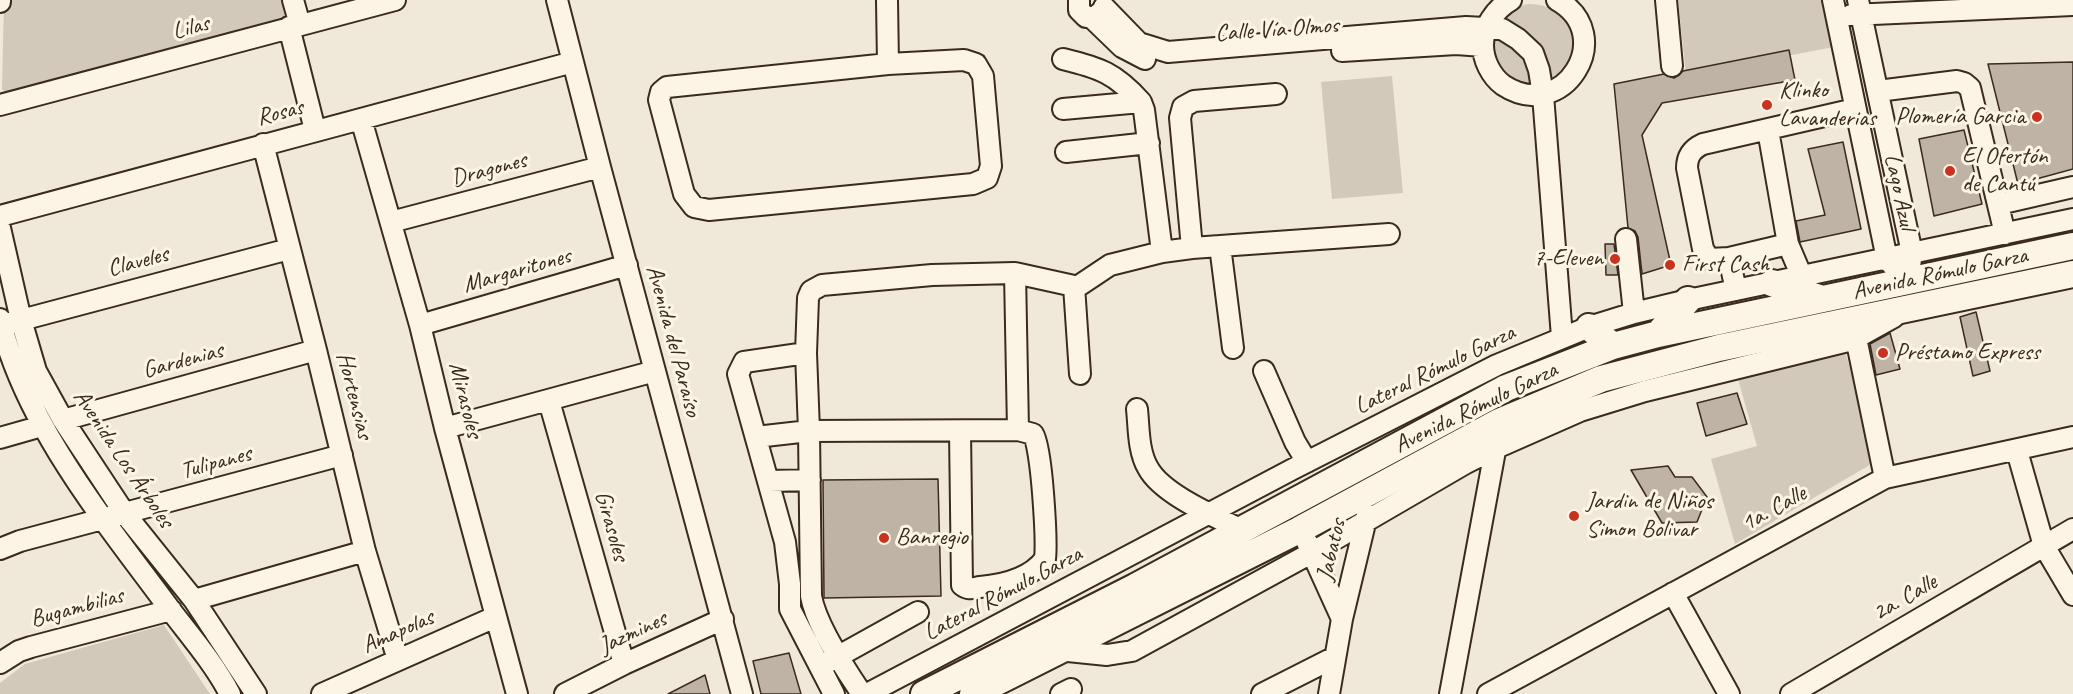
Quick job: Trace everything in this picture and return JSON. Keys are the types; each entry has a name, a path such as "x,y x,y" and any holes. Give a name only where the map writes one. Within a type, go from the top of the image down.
{"main road":[{"name":"Avenida Rómulo Garza","path":"924,694 1124,592 1506,388 1613,346 1658,334 2073,246"},
{"name":"Avenida Rómulo Garza","path":"979,693 1058,650 1299,530 1499,422 1601,379 1719,348 2073,274"},
{"path":"1772,283 1822,299"},
{"path":"1658,334 1688,300"},
{"path":"1589,327 1613,346"}],"street":[{"path":"293,0 295,26 315,130"},
{"name":"Lilas","path":"0,105 395,0"},
{"name":"Avenida del Paraíso","path":"557,0 742,694"},
{"path":"887,0 888,64"},
{"name":"Calle Vía Olmos","path":"1078,0 1079,10 1086,17 1099,8 1139,43 1168,52 1466,27 1484,37"},
{"path":"1506,1 1484,37 1485,60 1500,83 1525,94 1543,95 1562,86 1572,78 1583,55 1582,30 1577,19 1558,0"},
{"path":"1666,0 1672,66"},
{"path":"1835,8 2073,5"},
{"name":"Lago Azul","path":"1860,7 1912,253 1907,281 1913,306"},
{"name":"Lago Azul","path":"1835,8 1887,259 1907,281"},
{"path":"1484,37 1502,29 1518,39 1533,53 1539,70 1543,95 1562,337"},
{"path":"1063,59 1097,67 1116,77 1141,102 1149,143 1162,252"},
{"path":"964,60 976,63 983,76 991,166 987,178 973,184 709,210 694,207 688,201 684,194 659,100 661,92 667,87 888,64 964,60"},
{"name":"Rosas","path":"0,216 573,62"},
{"path":"1878,91 1964,82 1972,93 2005,234"},
{"path":"1192,248 1180,118 1183,107 1194,101 1276,94"},
{"path":"1063,109 1141,102"},
{"path":"1788,244 1729,258 1709,259 1705,253 1687,161 1691,152 1703,144 1856,110"},
{"name":"Mirasoles","path":"361,119 420,325 445,428 517,694"},
{"path":"1768,130 1788,244 1802,277"},
{"path":"1066,152 1149,143"},
{"name":"Hortensias","path":"263,144 365,551 398,660"},
{"name":"Dragones","path":"391,222 600,167"},
{"path":"1999,204 2073,187"},
{"name":"Lateral Rómulo Garza","path":"867,694 1307,462 1497,365 1562,337 1634,313 1688,300 2073,219"},
{"name":"Avenida Los Árboles","path":"0,228 21,320 36,371 63,420 125,514 194,600 255,694"},
{"path":"862,694 816,615 810,583 806,353 808,298 816,286 932,275 1015,273 1074,286 1080,285 1110,265 1162,252 1389,234"},
{"path":"1626,239 1634,313"},
{"path":"1220,246 1233,348"},
{"name":"Claveles","path":"0,323 21,320 289,249"},
{"path":"1729,258 1736,290"},
{"name":"Margaritones","path":"420,325 627,265"},
{"path":"1015,273 1018,430"},
{"path":"1074,286 1080,374"},
{"path":"1058,650 1107,655 1132,651 1496,448 1604,402 1856,338 1913,306"},
{"name":"Avenida Los Árboles","path":"0,323 18,377 42,426 103,520 171,610 230,694"},
{"path":"1856,338 1885,478"},
{"name":"Gardenias","path":"63,420 316,350"},
{"path":"806,353 749,361 741,366 738,374 785,542 790,584 790,609 834,694"},
{"path":"445,428 655,371"},
{"path":"1264,371 1294,442 1307,462"},
{"name":"Girasoles","path":"549,401 624,664"},
{"path":"1137,409 1142,452 1148,468 1164,487 1240,529"},
{"path":"1450,694 1499,422"},
{"path":"0,438 42,426"},
{"path":"756,436 809,431 1018,430 1033,434 1038,447 1045,559 1038,568 1010,583 968,589 962,582 960,431"},
{"name":"1a. Calle","path":"1488,694 1885,478 2073,437"},
{"path":"2017,451 2044,546 2073,595"},
{"name":"Tulipanes","path":"0,549 20,541 342,455"},
{"path":"769,481 810,480"},
{"name":"Jabatos","path":"1329,694 1342,619 1366,522 1369,492"},
{"name":"2a. Calle","path":"1791,694 2073,529"},
{"name":"Jabatos","path":"1299,530 1313,552 1342,619"},
{"path":"194,600 365,551"},
{"path":"790,584 810,583"},
{"path":"1673,593 1729,694"},
{"name":"Bugambilias","path":"0,663 19,651 31,647 171,610"},
{"path":"820,666 918,612"},
{"name":"Amapolas","path":"322,694 495,617"},
{"name":"Jazmines","path":"565,694 624,664 723,619"},
{"path":"1262,694 1335,657"}],"shaded area":[{"path":"4,0 288,0 292,13 286,17 6,93 2,89"},
{"path":"1678,0 1825,0 1834,47 1686,75"},
{"path":"1528,4 1553,9 1566,19 1573,34 1574,52 1570,62 1556,77 1541,83 1527,83 1514,79 1503,71 1495,59 1493,45 1500,23 1509,12"},
{"path":"1392,76 1403,193 1332,199 1321,82"},
{"path":"1845,351 1875,459 1868,466 1735,544 1711,459 1757,446 1738,379"},
{"path":"164,625 210,694 0,694 0,683 25,664"}],"building":[{"path":"1789,50 1795,80 1662,103 1642,135 1671,265 1642,274 1638,237 1635,231 1628,228 1614,84 1664,74 1674,78 1683,71"},
{"name":"Plomería Garcia","path":"2073,62 2073,169 2018,184 1988,64"},
{"name":"El Ofertón de Cantú","path":"1964,130 1982,204 1934,216 1919,139"},
{"path":"1843,142 1861,229 1800,242 1796,221 1825,215 1808,149"},
{"path":"1605,244 1614,244 1618,275 1606,275"},
{"path":"1976,312 1990,371 1973,376 1960,317"},
{"name":"Préstamo Express","path":"1890,333 1900,369 1876,375 1870,344"},
{"path":"1737,393 1747,424 1706,436 1697,403"},
{"path":"1668,466 1675,477 1692,477 1707,497 1697,522 1662,523 1631,470"},
{"path":"938,479 941,596 824,598 823,480"},
{"path":"789,653 801,694 761,694 753,661"},
{"path":"705,675 710,694 668,694"}],"place":[{"name":"Klinko Lavanderias","path":"1767,105"},
{"name":"Plomería Garcia","path":"2037,117"},
{"name":"El Ofertón de Cantú","path":"1950,171"},
{"name":"7-Eleven","path":"1615,259"},
{"name":"First Cash","path":"1670,265"},
{"name":"Préstamo Express","path":"1883,353"},
{"name":"Jardin de Niños Simon Bolivar","path":"1574,516"},
{"name":"Banregio","path":"884,538"}]}
